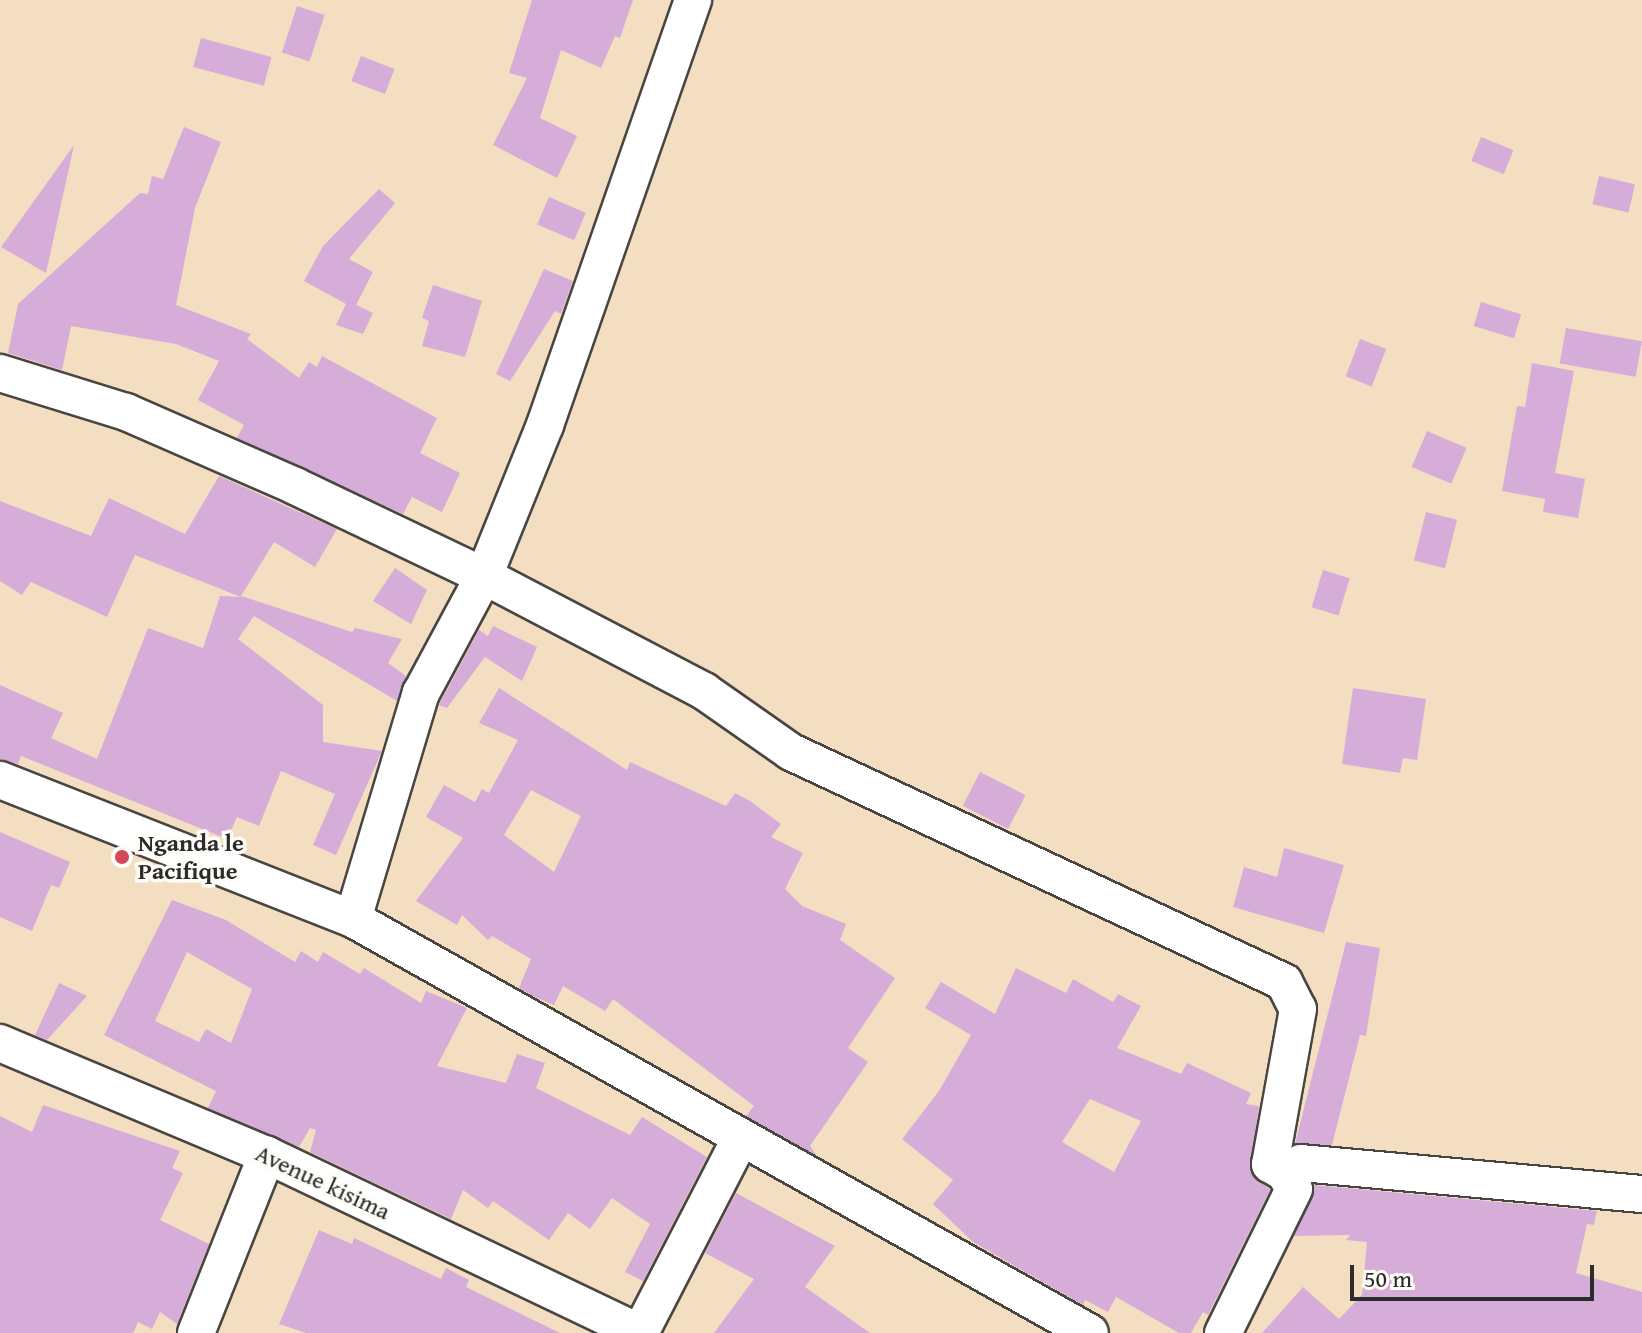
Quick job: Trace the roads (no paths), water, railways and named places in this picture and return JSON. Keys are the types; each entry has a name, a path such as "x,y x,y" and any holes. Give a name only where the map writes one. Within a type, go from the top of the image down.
{"street":[{"path":"353,919 421,693 484,576 545,425 693,0"},
{"path":"0,373 126,412 484,576 704,691 791,752 1284,982 1298,1009 1270,1164 1285,1173 1294,1189 1223,1333"},
{"path":"0,780 353,919 1090,1333"},
{"name":"Avenue kisima","path":"0,1043 267,1155 640,1333"},
{"path":"640,1333 741,1137"},
{"path":"196,1333 267,1155"},
{"path":"1285,1173 1301,1163 1642,1194"}],"place":[{"name":"Nganda le Pacifique","path":"122,857"}]}
